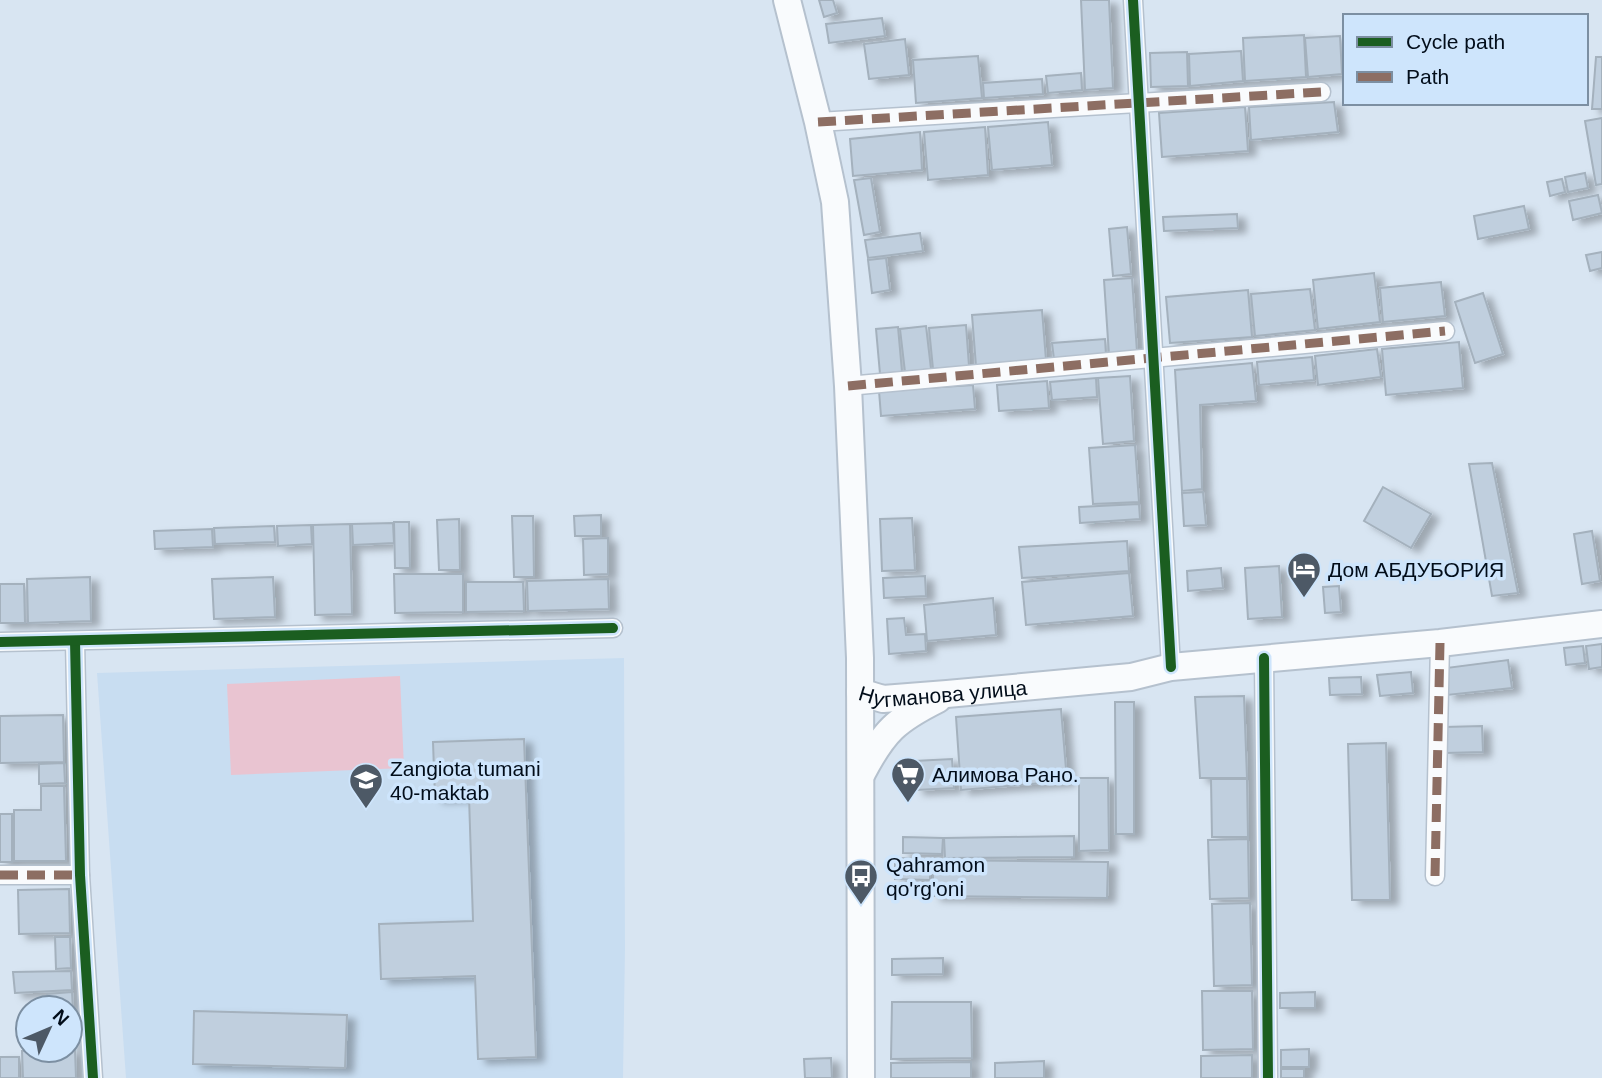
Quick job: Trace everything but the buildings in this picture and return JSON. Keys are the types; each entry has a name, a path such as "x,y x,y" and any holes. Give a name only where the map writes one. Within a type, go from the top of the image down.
{"main road":[{"path":"787,0 835,202 848,386 862,774 861,1078"},
{"name":"Нугманова улица","path":"860,692 883,699 947,694 1131,677 1171,667 1440,643 1602,624"},
{"name":"Нугманова улица","path":"860,692 881,683 1128,661 1171,667"},
{"path":"862,774 876,745 888,730 907,715 947,694"}],"street":[{"path":"1133,0 1171,667"},
{"path":"818,122 1321,92"},
{"path":"848,386 1445,331"},
{"path":"0,642 613,628"},
{"path":"75,641 80,875 93,1078"},
{"path":"1435,876 1440,643"},
{"path":"1264,658 1268,1078"},
{"path":"0,876 80,875"}],"shaded area":[{"name":"Zangiota tumani 40-maktab","path":"624,658 623,1078 126,1078 97,673"},
{"path":"400,676 404,768 231,775 227,684"}],"marked path":[{"path":"818,122 1321,92"},
{"path":"848,386 1445,331"},
{"path":"1435,876 1440,643"},
{"path":"0,875 80,875"}],"cycle path":[{"path":"1133,0 1171,667"},
{"path":"0,642 613,628"},
{"path":"75,641 80,875 93,1078"},
{"path":"1264,658 1268,1078"}],"place":[{"name":"Дом АБДУБОРИЯ","path":"1304,599"},
{"name":"Алимова Рано.","path":"908,804"},
{"name":"Zangiota tumani 40-maktab","path":"366,810"},
{"name":"Qahramon qo'rg'oni","path":"861,906"}]}
